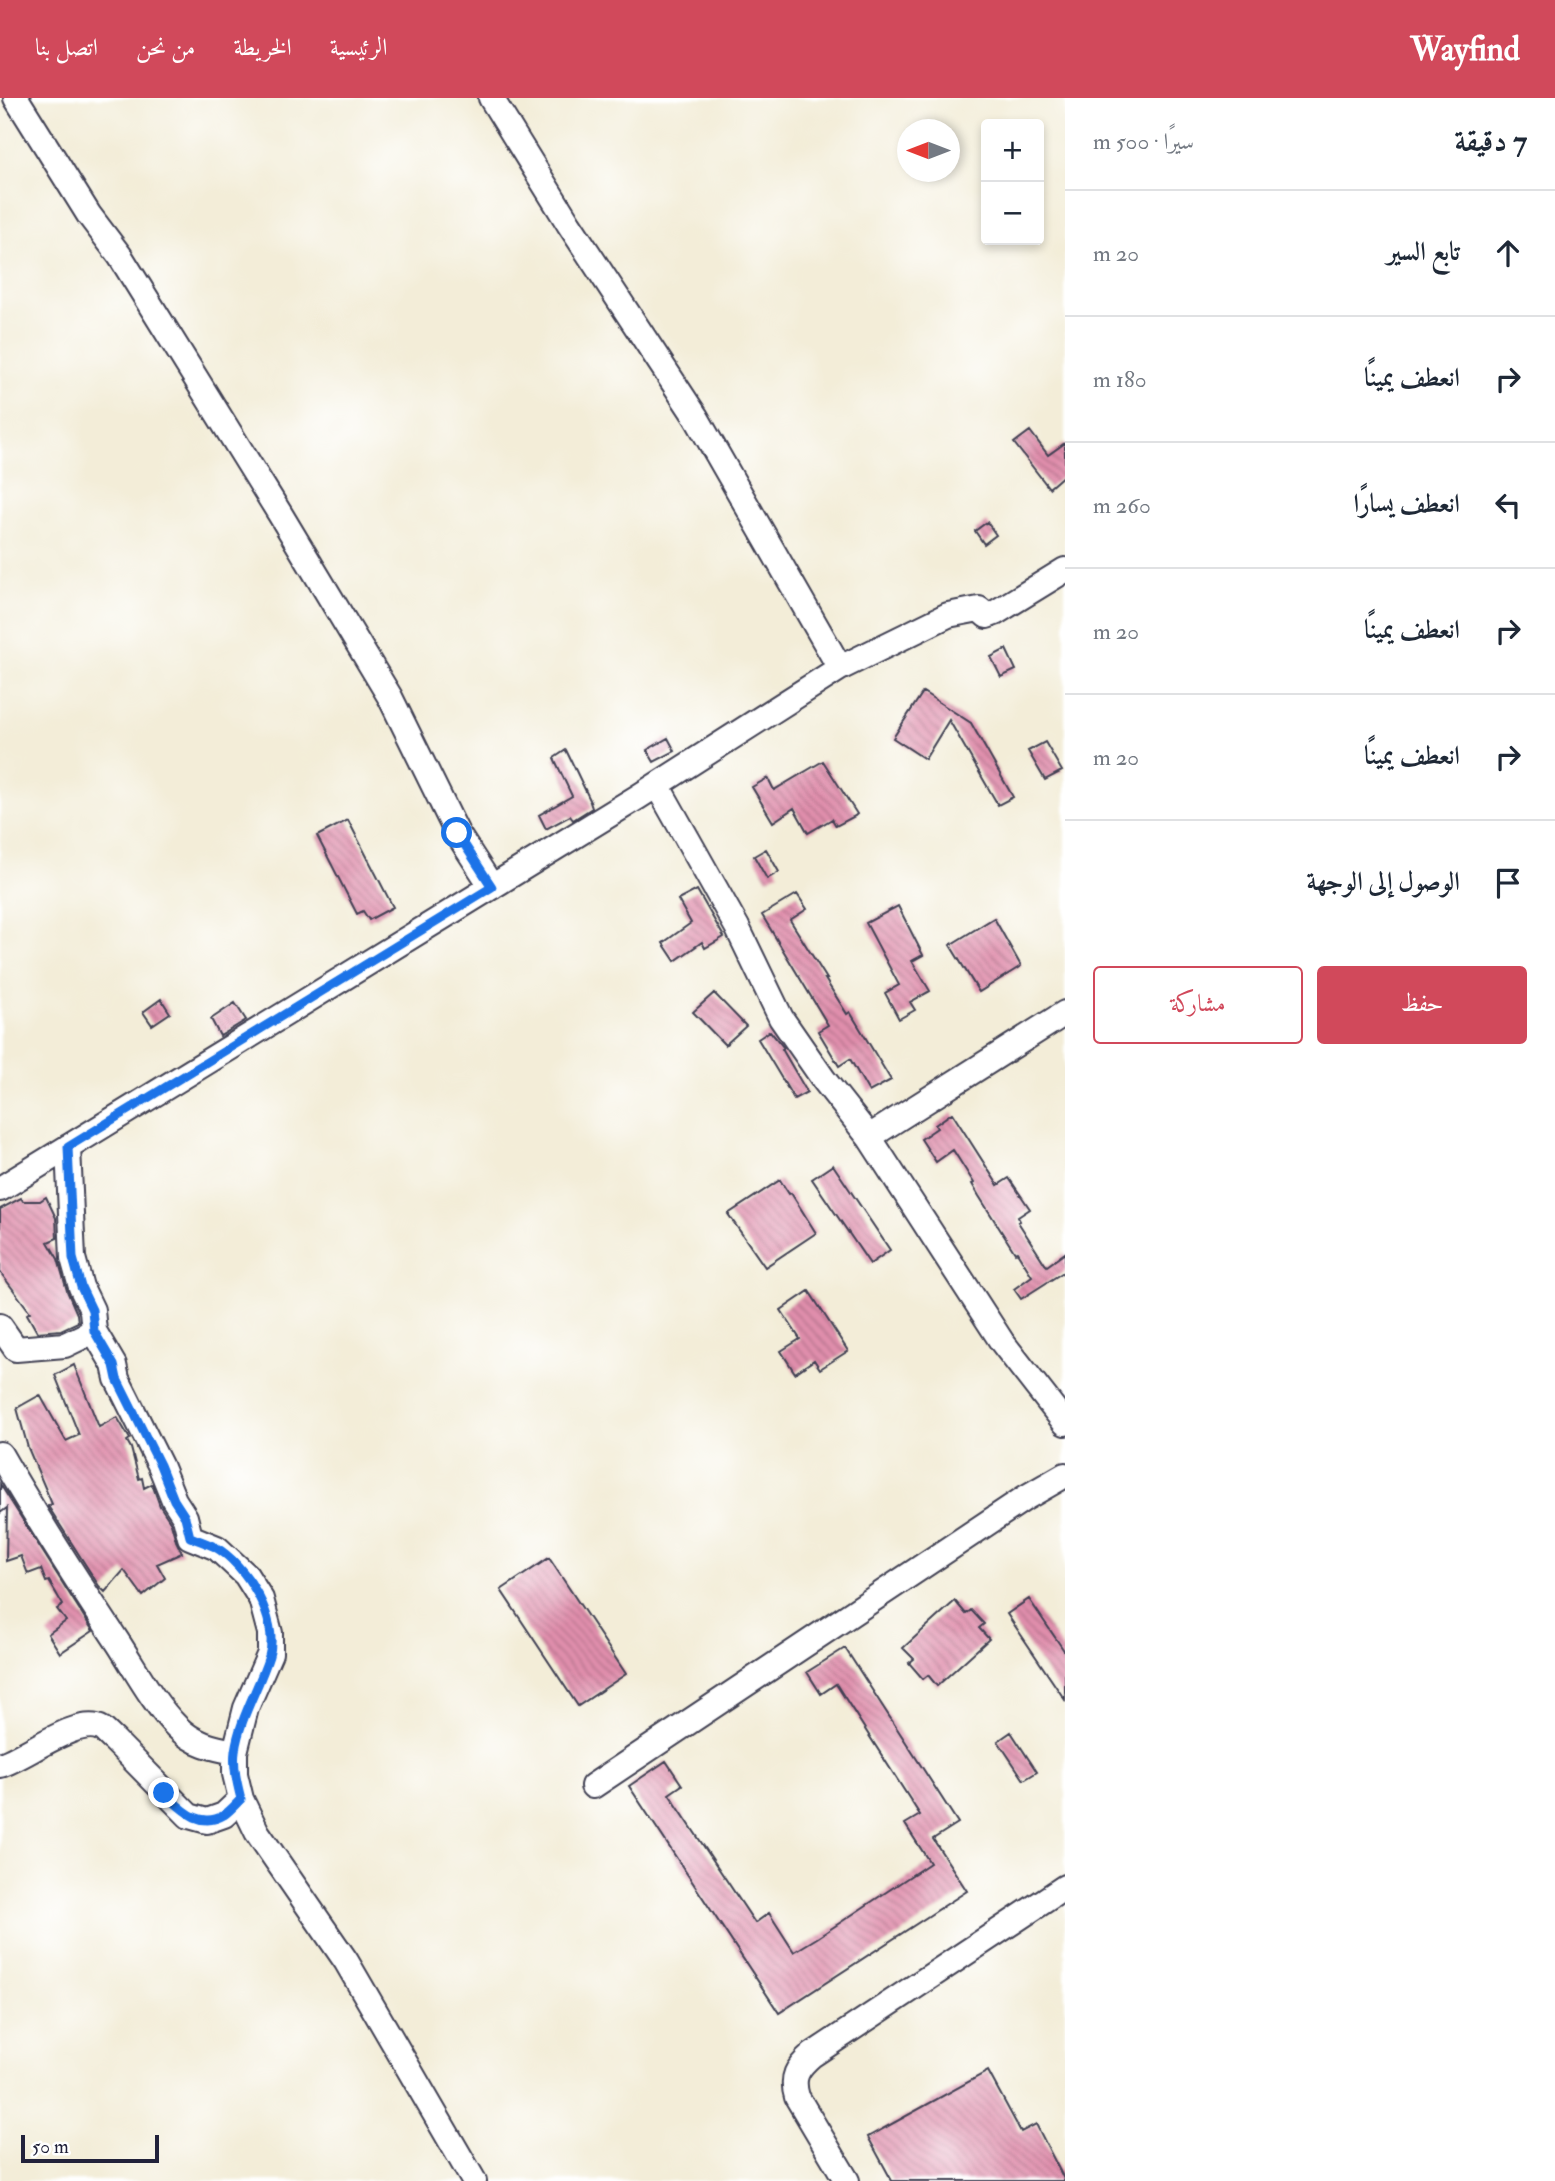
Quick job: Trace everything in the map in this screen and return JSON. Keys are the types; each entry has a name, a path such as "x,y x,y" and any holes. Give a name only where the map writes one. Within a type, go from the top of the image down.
{"street":[{"path":"16,98 89,215 120,256 352,633 410,735 457,833 492,887"},
{"path":"491,98 569,224 696,417 840,668"},
{"path":"0,1189 657,785 840,668 956,613 979,610 987,616 995,613 1065,570"},
{"path":"657,785 737,927 781,1018 824,1080 869,1137 1002,1342 1065,1423"},
{"path":"869,1137 1065,1013"},
{"path":"68,1147 73,1258 81,1287 92,1310 94,1331 114,1365 117,1379 160,1465 174,1500 185,1517 190,1537 217,1548 246,1575 261,1599 270,1633 270,1653 246,1708 235,1752 235,1774 241,1799 257,1832 346,1961 474,2181"},
{"path":"0,1326 16,1349 65,1345 94,1331"},
{"path":"0,1454 90,1601 177,1727 192,1740 205,1746 235,1752"},
{"path":"593,1786 1025,1498 1065,1475"},
{"path":"0,1765 71,1730 94,1726 102,1729 114,1740 189,1816 207,1821 224,1815 241,1799"},
{"path":"847,2181 797,2097 793,2081 802,2064 1065,1887"}],"building":[{"path":"1030,431 1048,455 1065,443 1065,474 1049,488 1014,443"},
{"path":"987,522 996,535 984,544 975,531"},
{"path":"1006,649 1016,670 1001,677 991,657"},
{"path":"923,692 971,723 1013,797 998,805 949,720 925,759 893,738"},
{"path":"668,738 675,751 654,762 647,750"},
{"path":"1045,742 1062,771 1045,780 1028,751"},
{"path":"566,750 592,808 573,820 570,816 546,829 539,815 572,796 554,758"},
{"path":"823,761 857,814 836,826 832,819 808,833 794,808 773,822 752,787 768,778 774,790"},
{"path":"348,820 393,907 369,920 363,911 357,914 317,836"},
{"path":"766,849 779,872 767,879 754,856"},
{"path":"697,890 724,937 705,948 702,942 675,961 663,943 691,923 678,900"},
{"path":"797,894 807,909 790,920 891,1080 869,1092 850,1059 839,1066 818,1031 828,1025 762,915"},
{"path":"898,906 923,955 912,961 930,991 910,1002 915,1010 899,1019 885,993 899,985 866,923"},
{"path":"994,918 1021,966 979,992 950,945"},
{"path":"714,993 746,1026 725,1045 693,1012"},
{"path":"161,999 170,1013 152,1025 143,1012"},
{"path":"235,1003 246,1020 220,1036 211,1019"},
{"path":"770,1031 784,1048 782,1049 807,1092 794,1099 758,1039"},
{"path":"952,1113 998,1185 1009,1178 1030,1209 1018,1217 1018,1222 1045,1264 1047,1266 1065,1253 1065,1271 1021,1299 1014,1289 1032,1276 979,1196 972,1184 974,1183 953,1150 936,1162 921,1139"},
{"path":"833,1165 890,1250 870,1264 812,1179"},
{"path":"780,1180 816,1233 765,1267 728,1214"},
{"path":"46,1197 56,1218 57,1238 48,1242 58,1259 78,1322 61,1330 37,1332 27,1314 30,1312 0,1272 0,1209 21,1198 23,1201 40,1201"},
{"path":"809,1291 848,1351 820,1369 814,1360 795,1373 781,1351 800,1339 781,1310"},
{"path":"74,1365 99,1427 117,1417 130,1439 127,1441 139,1479 142,1478 144,1488 152,1484 182,1553 157,1564 165,1578 143,1596 124,1570 105,1592 99,1586 48,1506 52,1504 28,1448 17,1408 40,1395 66,1441 79,1435 55,1375"},
{"path":"0,1484 93,1631 60,1653 48,1634 66,1621 57,1609 63,1605 49,1581 46,1582 41,1569 28,1574 21,1556 6,1561 7,1508 0,1513"},
{"path":"549,1558 626,1674 578,1706 501,1590"},
{"path":"1029,1599 1065,1652 1065,1700 1007,1614"},
{"path":"955,1601 966,1614 971,1610 984,1624 979,1628 989,1639 937,1686 928,1675 923,1679 909,1663 914,1659 903,1648"},
{"path":"845,1648 958,1823 933,1839 967,1891 779,2013 629,1786 666,1761 682,1785 669,1794 755,1923 769,1913 794,1952 817,1938 930,1863 905,1824 920,1815 836,1684 821,1694 807,1672"},
{"path":"1011,1732 1037,1772 1024,1780 998,1741"},
{"path":"988,2071 1021,2132 1036,2124 1065,2181 892,2181 868,2137"}],"route":[{"path":"164,1793 189,1816 207,1821 224,1815 241,1799 235,1774 235,1752 246,1708 270,1653 270,1633 261,1599 246,1575 217,1548 190,1537 185,1517 174,1500 160,1465 128,1403 114,1365 94,1331 92,1310 81,1287 73,1258 68,1147 492,887 457,833"}]}
